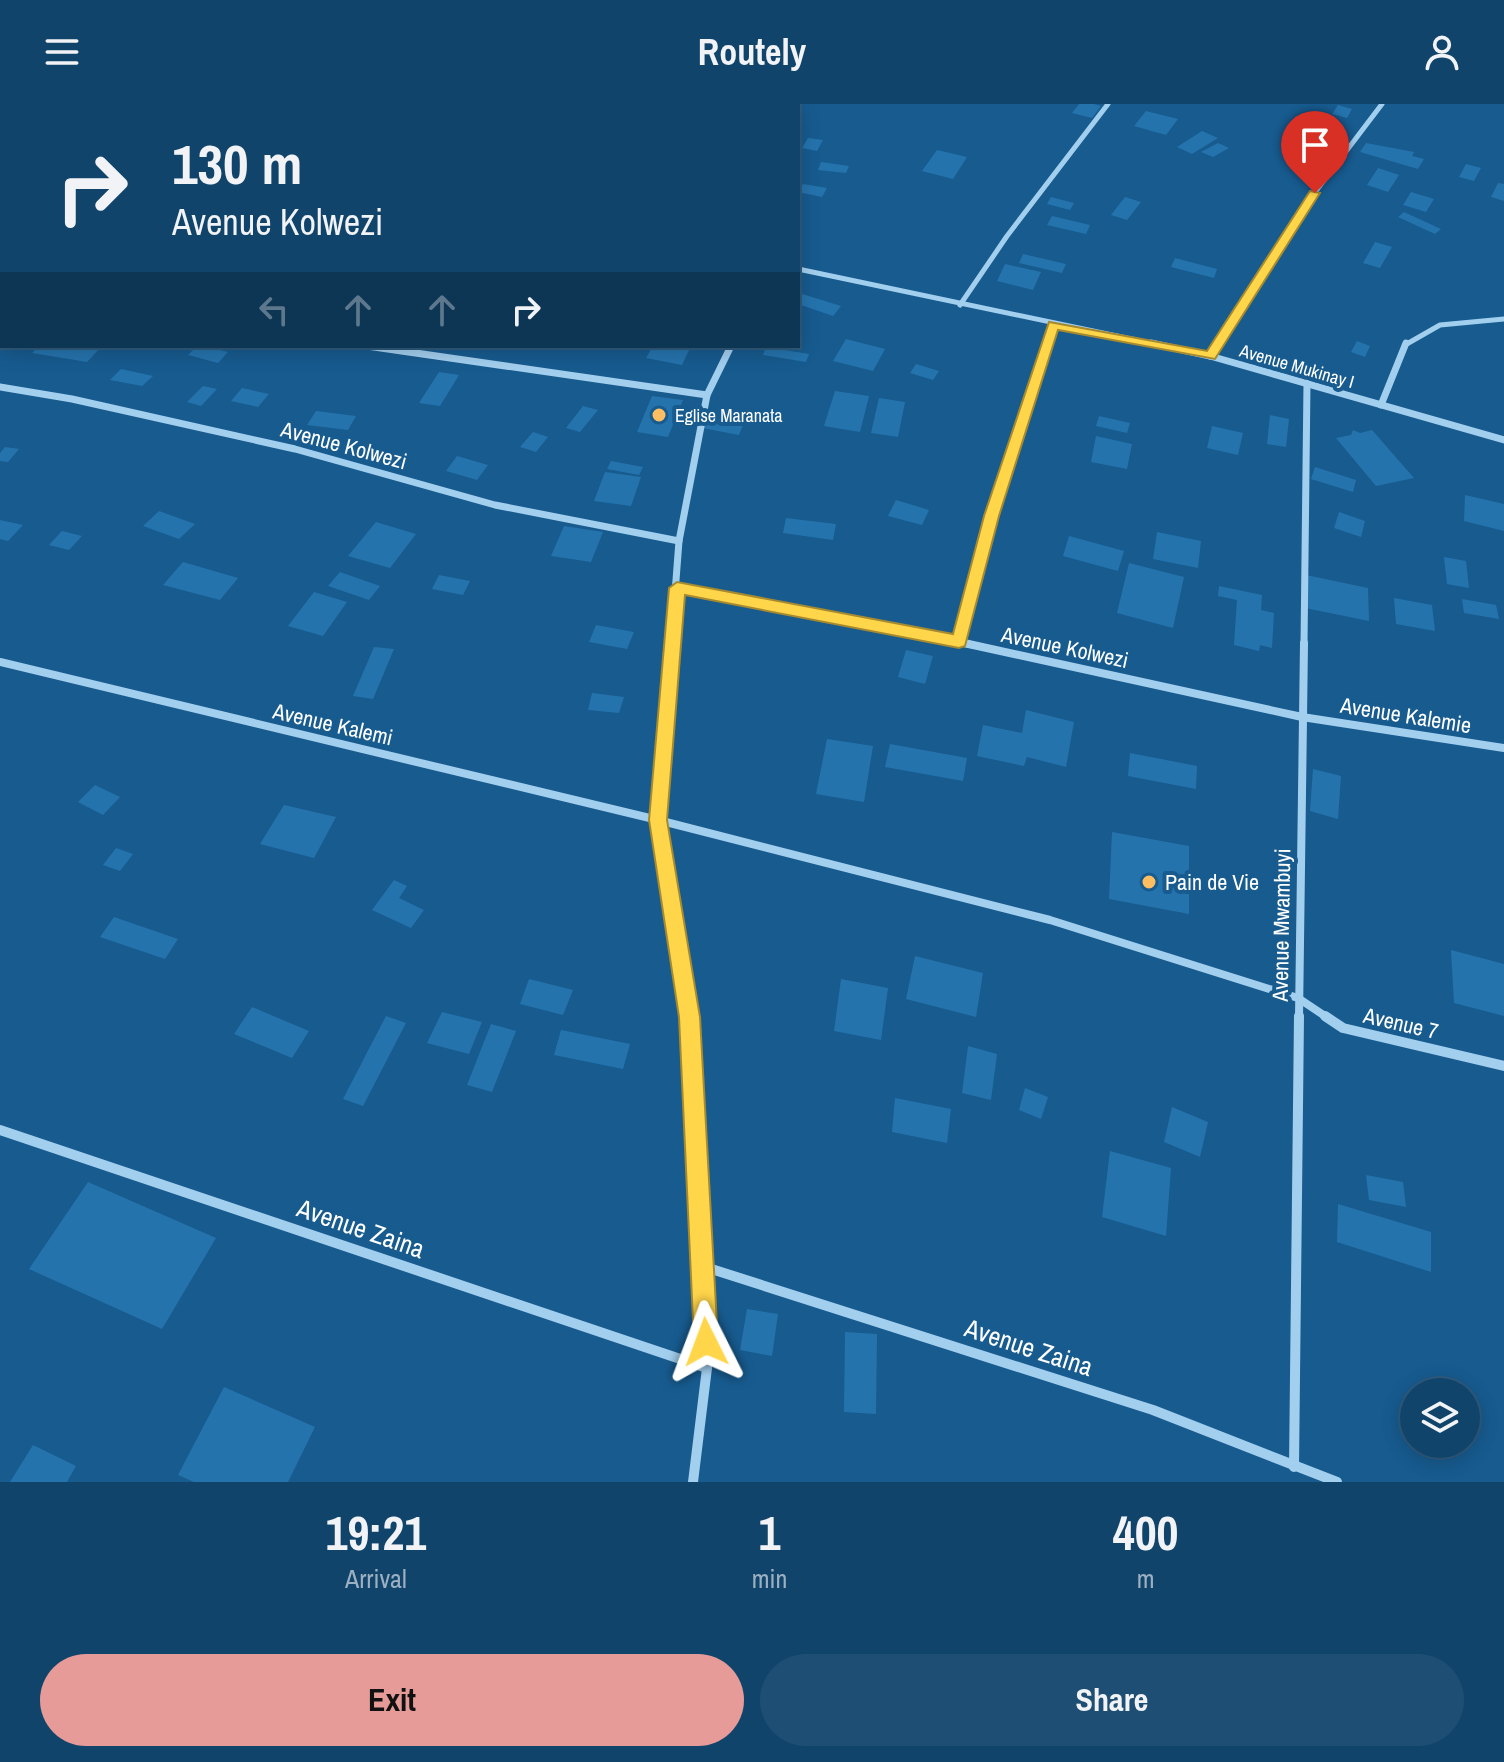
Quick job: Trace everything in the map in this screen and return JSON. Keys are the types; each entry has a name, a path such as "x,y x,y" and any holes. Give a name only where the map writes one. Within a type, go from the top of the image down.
{"street":[{"path":"960,305 1007,236 1108,104"},
{"path":"1210,356 1297,216 1382,104"},
{"name":"Avenue Mukinay I","path":"800,269 1210,356 1504,440"},
{"path":"1381,405 1406,343 1440,325 1504,319"},
{"path":"959,642 991,516 1053,325"},
{"path":"381,348 707,395"},
{"path":"693,1482 707,1368 689,1017 658,820 679,541 707,395 730,348"},
{"name":"Avenue Mwambuyi","path":"1294,1467 1307,383"},
{"name":"Avenue Kolwezi","path":"0,387 72,399 295,449 495,505 679,541"},
{"name":"Avenue Kolwezi","path":"677,588 959,642 1302,717"},
{"name":"Avenue Kalemi","path":"0,662 658,820 1050,920 1298,998"},
{"name":"Avenue Kalemie","path":"1302,717 1504,748"},
{"name":"Avenue 7","path":"1298,998 1343,1028 1504,1066"},
{"name":"Avenue Zaina","path":"0,1130 707,1368"},
{"name":"Avenue Zaina","path":"702,1266 1153,1410 1337,1482"}],"building":[{"path":"1079,104 1101,106 1092,118 1072,113"},
{"path":"1338,105 1352,109 1347,118 1332,114"},
{"path":"1146,111 1178,119 1166,135 1134,126"},
{"path":"1202,131 1218,138 1192,154 1177,147"},
{"path":"808,138 823,140 817,151 802,148"},
{"path":"1218,143 1229,148 1213,157 1201,152"},
{"path":"1366,143 1414,152 1412,156 1424,159 1418,169 1360,152"},
{"path":"937,150 967,157 953,179 922,171"},
{"path":"821,162 849,166 846,173 818,170"},
{"path":"1466,164 1481,168 1474,181 1459,177"},
{"path":"1378,168 1399,175 1388,192 1367,185"},
{"path":"1498,183 1504,184 1504,201 1491,197"},
{"path":"803,184 827,188 822,197 800,192"},
{"path":"1411,192 1434,199 1426,212 1403,205"},
{"path":"1051,197 1074,203 1070,210 1047,204"},
{"path":"1125,197 1141,202 1127,220 1111,215"},
{"path":"1404,212 1441,229 1435,234 1398,217"},
{"path":"1052,216 1090,225 1086,234 1047,225"},
{"path":"1375,242 1392,247 1380,268 1363,263"},
{"path":"1023,254 1066,264 1062,273 1019,263"},
{"path":"1175,258 1217,269 1214,278 1171,267"},
{"path":"1005,264 1041,272 1033,290 997,281"},
{"path":"802,294 841,306 833,316 800,305"},
{"path":"846,339 885,349 873,371 833,361"},
{"path":"1357,341 1370,346 1365,357 1351,352"},
{"path":"37,348 100,348 87,362 32,353"},
{"path":"195,348 228,352 218,363 188,355"},
{"path":"652,348 690,348 682,365 646,358"},
{"path":"766,348 809,354 806,362 763,355"},
{"path":"916,364 939,371 933,380 910,373"},
{"path":"121,369 153,376 142,386 110,380"},
{"path":"439,372 459,375 440,406 419,403"},
{"path":"203,386 217,389 201,406 187,402"},
{"path":"242,388 269,394 258,407 231,401"},
{"path":"835,391 869,396 860,432 824,426"},
{"path":"652,396 683,400 668,437 637,432"},
{"path":"879,398 905,402 898,437 871,433"},
{"path":"583,406 598,410 580,432 566,428"},
{"path":"316,411 356,416 348,430 307,425"},
{"path":"1270,415 1289,419 1286,447 1267,444"},
{"path":"708,416 744,422 739,435 702,428"},
{"path":"1099,416 1130,423 1127,433 1096,426"},
{"path":"1212,426 1243,433 1238,455 1207,448"},
{"path":"1353,430 1360,433 1372,430 1414,478 1376,486 1336,438 1351,435"},
{"path":"533,432 548,437 536,452 520,447"},
{"path":"1096,436 1132,444 1127,469 1091,462"},
{"path":"5,447 19,449 8,462 0,461 0,453"},
{"path":"457,456 488,465 477,480 446,471"},
{"path":"611,461 643,467 639,475 607,469"},
{"path":"1315,467 1356,480 1353,492 1311,479"},
{"path":"605,472 641,477 631,506 594,501"},
{"path":"1465,495 1504,504 1504,531 1464,521"},
{"path":"896,500 929,510 922,525 888,516"},
{"path":"159,511 195,524 179,539 143,526"},
{"path":"1339,512 1365,521 1361,537 1334,528"},
{"path":"786,518 836,524 833,540 783,533"},
{"path":"0,520 23,525 8,541 0,539"},
{"path":"376,522 416,534 390,568 348,556"},
{"path":"564,526 603,532 591,562 551,556"},
{"path":"62,531 82,536 69,550 49,545"},
{"path":"1157,532 1201,541 1198,568 1153,559"},
{"path":"1069,536 1124,551 1118,571 1063,556"},
{"path":"1444,557 1466,561 1469,588 1447,584"},
{"path":"183,562 238,578 220,600 163,585"},
{"path":"1129,563 1184,577 1173,628 1117,613"},
{"path":"340,572 380,586 369,600 328,586"},
{"path":"439,575 470,581 463,595 432,589"},
{"path":"1306,575 1368,588 1369,621 1305,608"},
{"path":"1219,586 1262,595 1261,610 1274,613 1272,648 1260,645 1259,651 1234,645 1237,600 1218,596"},
{"path":"314,592 347,602 323,636 288,626"},
{"path":"1394,598 1432,605 1435,631 1396,624"},
{"path":"1462,599 1496,605 1499,619 1464,613"},
{"path":"596,625 634,632 627,649 589,642"},
{"path":"374,647 394,649 373,699 353,696"},
{"path":"906,650 933,656 925,684 898,677"},
{"path":"592,693 624,697 619,713 588,710"},
{"path":"1026,710 1074,722 1066,767 1027,757 1024,766 977,756 983,725 1022,733"},
{"path":"827,739 873,746 864,802 816,794"},
{"path":"890,744 967,758 963,781 885,767"},
{"path":"1130,753 1197,766 1196,789 1128,776"},
{"path":"1313,769 1341,776 1338,819 1310,811"},
{"path":"95,785 120,797 103,815 78,802"},
{"path":"284,805 336,817 314,858 260,844"},
{"path":"1112,832 1189,846 1189,914 1109,899"},
{"path":"116,848 133,854 120,871 103,865"},
{"path":"394,880 407,886 399,898 424,910 411,928 372,910"},
{"path":"114,917 178,939 165,959 100,937"},
{"path":"1451,950 1504,964 1504,1016 1454,1003"},
{"path":"915,956 983,973 976,1017 906,999"},
{"path":"529,979 573,990 563,1015 520,1004"},
{"path":"841,979 888,988 881,1040 834,1031"},
{"path":"252,1007 309,1031 292,1058 234,1034"},
{"path":"442,1012 482,1022 469,1054 427,1043"},
{"path":"386,1016 406,1023 363,1106 343,1099"},
{"path":"491,1024 516,1031 492,1092 467,1085"},
{"path":"561,1030 630,1044 623,1069 554,1055"},
{"path":"968,1046 997,1054 991,1100 962,1093"},
{"path":"1025,1088 1048,1097 1041,1119 1019,1110"},
{"path":"895,1098 951,1109 947,1143 892,1132"},
{"path":"1172,1107 1208,1122 1200,1157 1164,1142"},
{"path":"1110,1151 1171,1168 1166,1236 1102,1217"},
{"path":"1366,1175 1403,1182 1406,1207 1369,1200"},
{"path":"88,1182 216,1238 162,1329 29,1269"},
{"path":"1338,1204 1431,1232 1431,1272 1337,1242"},
{"path":"747,1309 778,1314 772,1356 740,1350"},
{"path":"845,1332 877,1334 876,1414 844,1412"},
{"path":"224,1387 315,1427 288,1482 194,1482 178,1475"},
{"path":"33,1445 76,1466 67,1482 10,1482"}],"place":[{"name":"Eglise Maranata","path":"659,415"},
{"name":"Pain de Vie","path":"1149,882"}],"route":[{"path":"706,1342 689,1017 658,820 677,588 959,642 991,516 1053,325 1210,356 1297,216 1315,193"}]}
